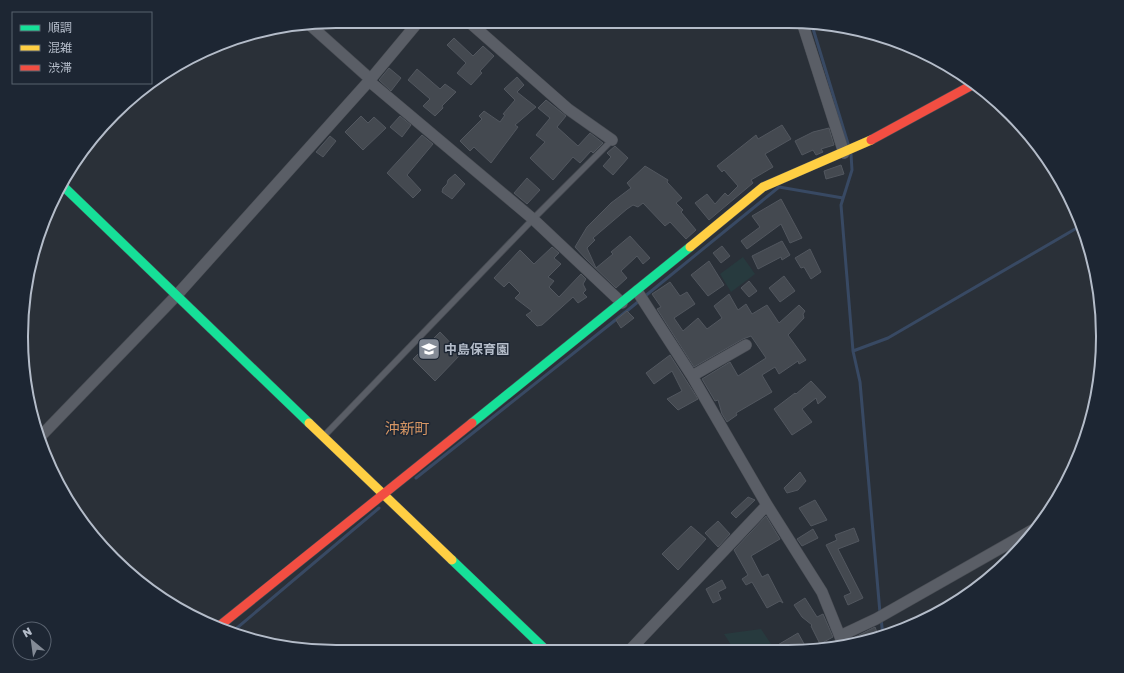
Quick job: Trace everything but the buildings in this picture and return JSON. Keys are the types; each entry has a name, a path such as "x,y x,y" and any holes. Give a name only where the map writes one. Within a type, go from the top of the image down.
{"street":[{"path":"43,433 177,296 369,81 413,28"},
{"path":"476,28 568,109 612,140"},
{"path":"315,29 368,77 369,81 533,218 622,303"},
{"path":"804,29 844,153"},
{"path":"222,624 637,291 763,187 782,177 844,153 888,132 968,87"},
{"path":"66,188 541,645"},
{"path":"637,291 692,376 768,505 822,592 841,640 1023,536"},
{"path":"692,376 746,345"},
{"path":"635,645 768,505"}],"lane":[{"path":"324,436 533,218 612,140"}],"green space":[{"path":"743,257 755,274 731,292 720,274"},
{"path":"761,629 772,645 731,645 724,634"}],"waterway":[{"path":"813,30 849,147"},
{"path":"851,154 852,170 841,205 853,351 860,382 880,613"},
{"path":"416,478 628,310 779,187 843,198"},
{"path":"853,351 888,338 1077,228"},
{"path":"236,629 379,508"},
{"path":"881,618 882,630"}],"traffic: fast":[{"path":"66,189 309,423"},
{"path":"472,423 690,247"},
{"path":"452,560 541,645"}],"traffic: slow":[{"path":"690,247 763,187 871,140"},
{"path":"309,423 452,560"}],"traffic: jam":[{"path":"871,140 968,87"},
{"path":"222,624 472,423"}],"place":[{"name":"中島保育園","path":"429,349"}],"district":[{"name":"沖新町","path":"407,429"}]}
